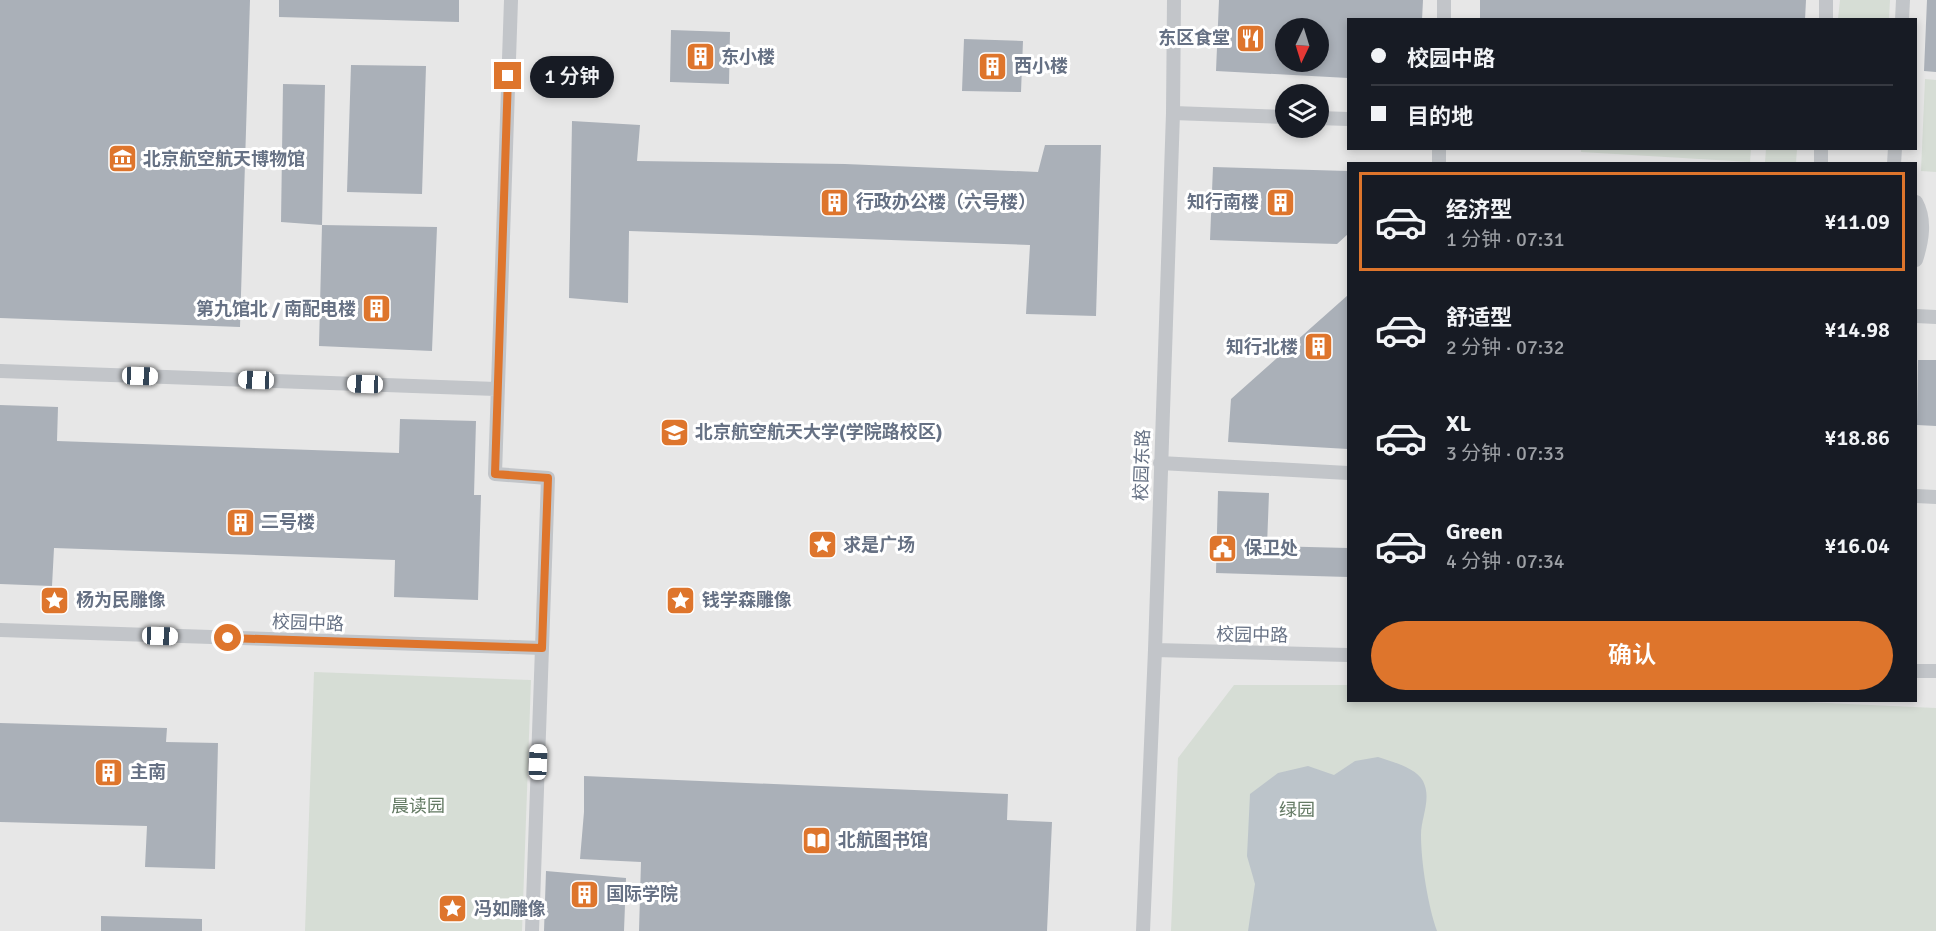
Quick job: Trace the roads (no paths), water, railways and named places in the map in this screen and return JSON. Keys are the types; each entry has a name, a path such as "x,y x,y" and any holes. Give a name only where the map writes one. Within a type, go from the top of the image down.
{"lane":[{"path":"511,0 496,389 495,474 548,478 532,931"},
{"name":"校园东路","path":"1143,931 1173,113 1174,0"},
{"path":"1444,0 1444,18"},
{"path":"1826,0 1826,18"},
{"path":"1902,18 1903,0"},
{"path":"1173,113 1275,117"},
{"path":"1329,118 1347,119"},
{"path":"1917,206 1922,224 1921,243 1917,257"},
{"path":"1917,316 1936,317"},
{"path":"0,371 496,389"},
{"path":"1160,463 1347,474"},
{"path":"1917,496 1936,496"},
{"name":"校园中路","path":"0,630 542,648"},
{"name":"校园中路","path":"1155,650 1347,655"},
{"path":"1917,671 1936,671"}],"place":[{"name":"东区食堂","path":"1251,38"},
{"name":"东小楼","path":"700,57"},
{"name":"西小楼","path":"993,66"},
{"name":"北京航空航天博物馆","path":"122,159"},
{"name":"行政办公楼（六号楼）","path":"835,202"},
{"name":"知行南楼","path":"1280,202"},
{"name":"第九馆北 / 南配电楼","path":"377,309"},
{"name":"知行北楼","path":"1319,347"},
{"name":"北京航空航天大学(学院路校区)","path":"674,432"},
{"name":"二号楼","path":"240,522"},
{"name":"求是广场","path":"822,545"},
{"name":"保卫处","path":"1223,548"},
{"name":"杨为民雕像","path":"55,600"},
{"name":"钱学森雕像","path":"681,600"},
{"name":"主南","path":"109,772"},
{"name":"北航图书馆","path":"817,840"},
{"name":"国际学院","path":"585,894"},
{"name":"冯如雕像","path":"453,909"}],"park label":[{"name":"晨读园","path":"418,806"},
{"name":"绿园","path":"1297,810"}]}
